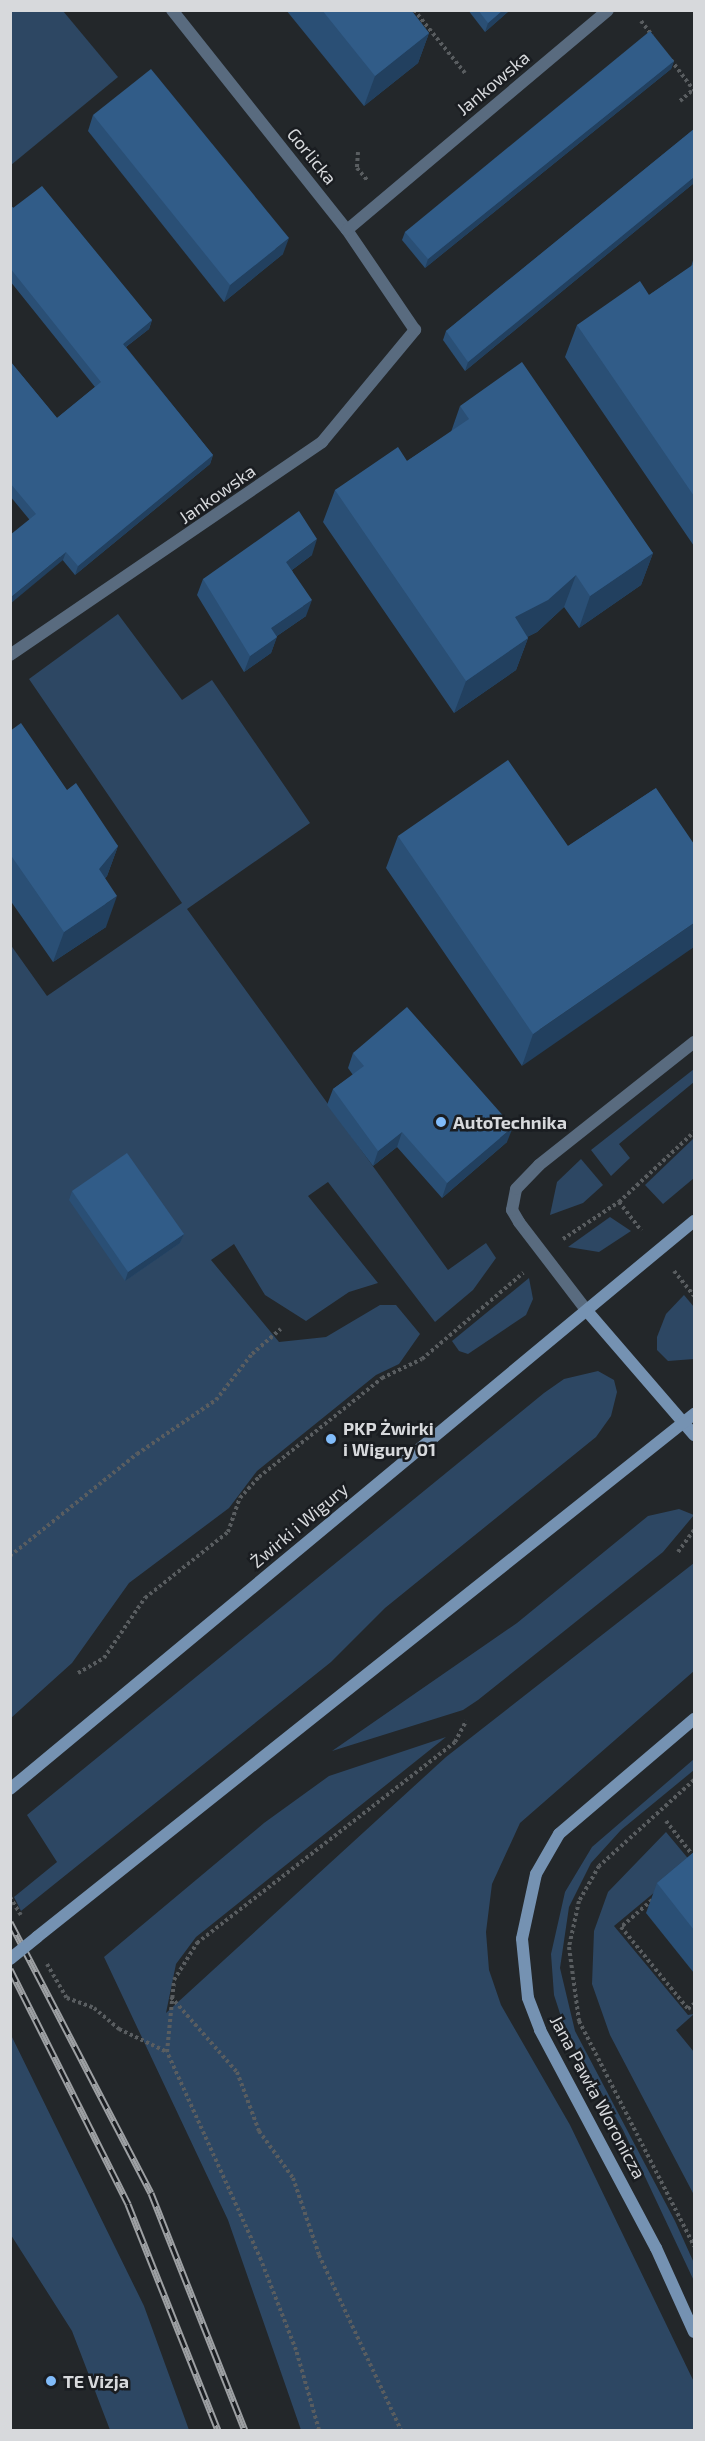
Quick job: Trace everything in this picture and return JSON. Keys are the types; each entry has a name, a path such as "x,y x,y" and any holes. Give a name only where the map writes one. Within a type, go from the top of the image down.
{"main road":[{"name":"Żwirki i Wigury","path":"10,1789 694,1221"},
{"path":"587,1311 694,1435"},
{"path":"10,1959 694,1414"},
{"name":"Jana Pawła Woronicza","path":"694,1719 559,1834 536,1875 522,1939 528,1998 540,2030 640,2216 694,2332"}],"street":[{"name":"Gorlicka","path":"172,10 347,230 415,330"},
{"name":"Jankowska","path":"347,230 608,10"},
{"name":"Jankowska","path":"10,655 322,442 415,330"},
{"path":"587,1311 512,1210 516,1189 539,1165 694,1042"}],"path":[{"path":"414,10 465,73"},
{"path":"641,21 654,38"},
{"path":"668,55 694,90 680,101"},
{"path":"561,1241 619,1202 694,1131"},
{"path":"619,1202 639,1228"},
{"path":"78,1672 104,1658 145,1598 228,1532 240,1498 259,1478 382,1378 422,1359 526,1270"},
{"path":"690,1290 694,1296"},
{"path":"10,1556 136,1454 216,1400 260,1344 282,1329"},
{"path":"678,1552 694,1530"},
{"path":"319,2430 296,2350 261,2260 167,2052 171,1997 178,1968 196,1943 455,1742 466,1721"},
{"path":"694,1780 599,1866 579,1901 569,1947 579,2021 694,2246"},
{"path":"666,1821 694,1857"},
{"path":"658,1896 621,1927 688,2009 694,2004"},
{"path":"10,1897 27,1926"},
{"path":"43,1955 67,1998 94,2008 119,2029 167,2052"},
{"path":"171,1997 237,2072 256,2125 293,2178 319,2255 401,2430"}],"shaded area":[{"path":"11,10 63,11 118,77 11,165"},
{"path":"118,614 182,700 212,680 310,823 187,909 448,1270 486,1243 496,1258 473,1290 435,1322 328,1182 308,1196 378,1283 349,1292 306,1321 265,1295 234,1244 211,1260 279,1342 326,1337 380,1305 396,1305 420,1334 399,1364 376,1375 257,1471 229,1508 129,1583 72,1663 11,1718 10,944 47,996 182,903 29,679"},
{"path":"694,1069 694,1082 619,1144 630,1158 611,1176 591,1150"},
{"path":"694,1138 694,1178 663,1204 645,1185"},
{"path":"581,1159 603,1185 583,1203 550,1215 557,1182"},
{"path":"610,1217 631,1231 599,1252 568,1247"},
{"path":"529,1278 533,1299 526,1315 468,1354 459,1351 452,1341"},
{"path":"684,1295 694,1307 694,1359 668,1361 657,1350 657,1337 666,1314"},
{"path":"598,1371 614,1380 617,1392 611,1416 596,1437 385,1608 331,1662 21,1911 14,1897 57,1862 27,1815 544,1393 564,1379"},
{"path":"679,1509 694,1515 663,1552 478,1700 463,1710 332,1751 517,1623 648,1516"},
{"path":"694,1563 694,1671 520,1823 492,1884 486,1932 489,1970 501,2005 570,2125 694,2382 694,2430 301,2430 228,2220 104,1957 264,1823 329,1776 446,1737 196,1937 176,1964 166,2013 446,1757"},
{"path":"694,1759 694,1770 621,1830 591,1863 569,1907 560,1968 575,2031 675,2221 694,2263 694,2281 623,2130 566,2032 554,1995 551,1954 565,1892 592,1847"},
{"path":"666,1832 691,1862 614,1926 688,2015 694,2014 676,2030 694,2052 694,2195 610,2035 592,1984 594,1931 608,1892"},
{"path":"10,2033 144,2306 189,2430 110,2430 72,2331 11,2235"}],"building":[{"path":"322,10 411,10 429,33 375,76"},
{"path":"478,10 503,10 488,23"},
{"path":"650,31 674,61 428,259 405,232"},
{"path":"151,69 289,238 230,285 93,115"},
{"path":"694,129 694,177 468,362 446,331"},
{"path":"42,186 152,320 123,344 213,455 78,566 66,552 10,598 10,535 36,514 10,483 10,361 57,418 101,382 10,268 10,205 13,208"},
{"path":"694,264 694,496 577,325 640,281 649,295"},
{"path":"522,362 653,553 590,596 576,575 548,600 515,617 528,638 466,681 335,490 398,447 407,461 469,419 460,406"},
{"path":"299,511 317,539 286,562 312,600 271,628 277,637 250,656 203,579"},
{"path":"21,723 67,790 76,783 118,846 99,869 117,896 64,932 10,854 10,731"},
{"path":"508,760 568,846 656,788 694,844 694,923 533,1034 398,836"},
{"name":"AutoTechnika","path":"407,1007 513,1127 447,1183 402,1132 378,1151 333,1089 364,1066 353,1053"},
{"path":"127,1153 184,1234 128,1272 72,1191"},
{"path":"694,1852 694,1930 657,1883"}],"railway":[{"path":"10,1922 151,2193 245,2430"},
{"path":"10,1969 128,2204 218,2430"}],"place":[{"name":"AutoTechnika","path":"441,1122"},
{"name":"PKP Żwirki i Wigury 01","path":"331,1439"},
{"name":"TE Vizja","path":"51,2381"}]}
